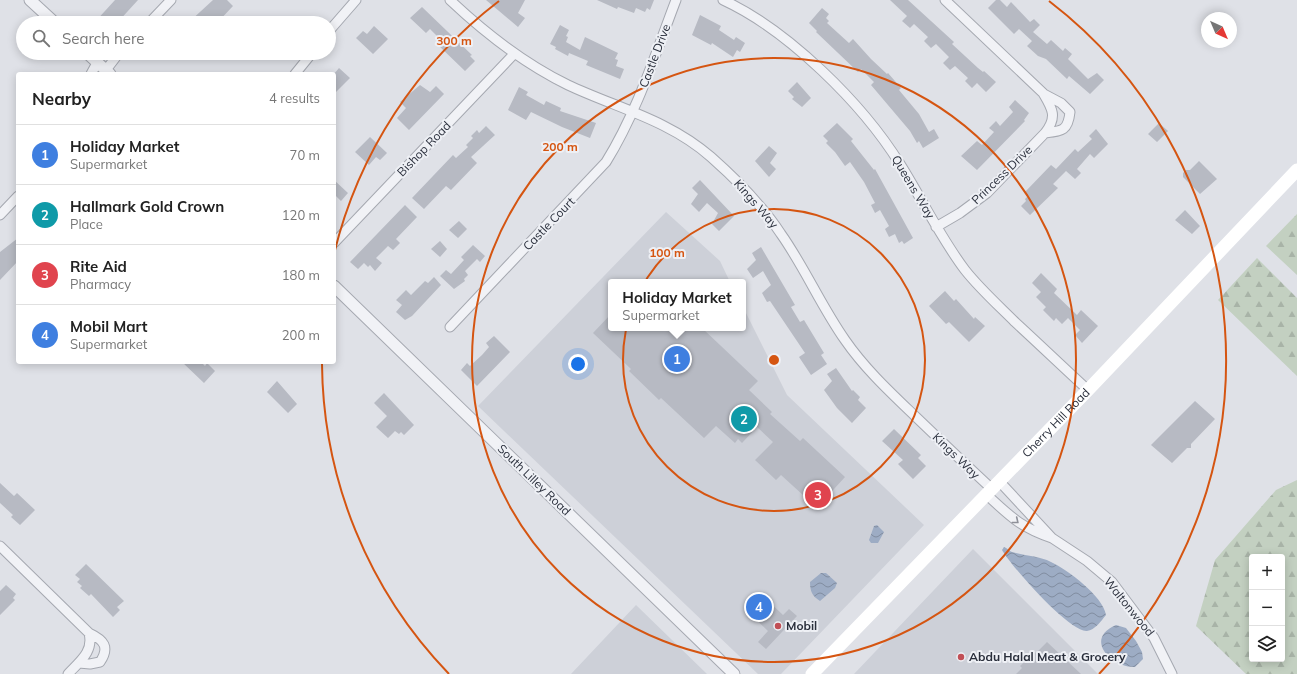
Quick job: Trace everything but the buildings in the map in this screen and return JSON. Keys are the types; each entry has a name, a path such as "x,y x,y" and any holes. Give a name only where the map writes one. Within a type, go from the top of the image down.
{"main road":[{"name":"Cherry Hill Road","path":"812,674 1088,390 1297,170"}],"street":[{"path":"30,0 47,16"},
{"path":"156,16 171,0"},
{"path":"336,24 356,0"},
{"name":"Kings Way","path":"450,0 486,33 514,54 568,85 663,124 691,141 711,157 751,195 783,236 830,319 857,356 896,398 992,488"},
{"name":"Castle Drive","path":"633,111 676,0"},
{"name":"Queens Way","path":"723,0 750,15 789,42 814,64 858,108 883,139 900,164 936,227 956,258 978,285 1088,390"},
{"name":"Princess Drive","path":"936,227 960,213 987,193 1045,133 1051,123 1052,108 1042,93 945,0"},
{"name":"Bishop Road","path":"336,241 514,54"},
{"path":"94,60 104,69 112,60"},
{"path":"297,72 306,60"},
{"name":"Princess Drive","path":"1042,93 1061,103 1070,112 1069,121 1065,128 1060,132 1045,133"},
{"name":"Castle Court","path":"450,327 599,171 618,143 633,111"},
{"path":"0,215 16,198"},
{"name":"South Lilley Road","path":"336,288 734,674"},
{"name":"Waltonwood","path":"992,488 1019,524 1052,538"},
{"name":"Waltonwood","path":"992,488 1052,538 1087,561 1112,582 1154,638 1172,674"},
{"path":"0,546 90,633 100,638 104,644 105,654 100,662 90,664 79,663"},
{"path":"68,674 88,652 91,643 90,633"}],"shaded area":[{"path":"666,212 720,261 729,279 608,279 608,331 746,331 746,313 787,395 924,525 781,674 758,674 478,406"},
{"path":"973,549 1098,674 854,674"},
{"path":"636,605 707,674 571,674"}],"green space":[{"path":"1297,214 1297,275 1266,246"},
{"path":"1257,258 1297,298 1297,376 1218,300"},
{"path":"1297,480 1297,674 1246,674 1196,626 1215,560 1276,490"}],"water":[{"path":"877,525 884,532 878,543 871,543 869,540 874,526"},
{"path":"1004,547 1012,552 1046,560 1075,577 1099,600 1106,615 1095,627 1090,630 1087,631 1079,629 1055,610 1028,583 1002,550"},
{"path":"821,573 826,573 837,583 835,588 820,601 812,593 810,582"},
{"path":"1116,625 1126,628 1142,652 1143,659 1135,667 1118,663 1104,652 1101,645 1102,638 1106,631"}],"place":[{"name":"Holiday Market","path":"677,359"},
{"name":"Hallmark Gold Crown","path":"744,419"},
{"name":"Rite Aid","path":"818,495"},
{"name":"Mobil Mart","path":"759,607"},
{"name":"Mobil","path":"778,626"},
{"name":"Abdu Halal Meat & Grocery","path":"961,657"}]}
